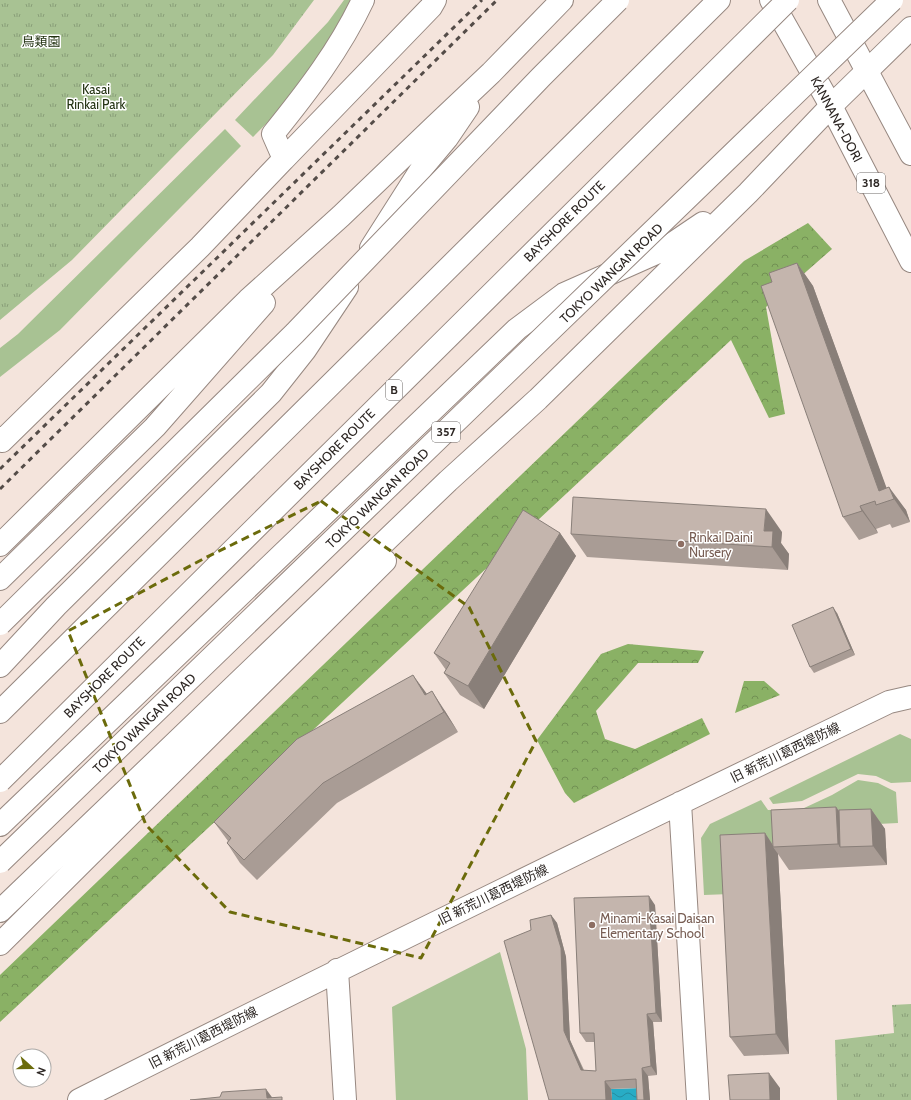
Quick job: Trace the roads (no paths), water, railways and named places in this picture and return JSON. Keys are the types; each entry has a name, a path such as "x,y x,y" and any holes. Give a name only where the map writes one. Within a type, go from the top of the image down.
{"main road":[{"path":"284,159 273,134 317,78 350,28 363,0"},
{"path":"1,441 200,247 431,7 434,0"},
{"path":"0,545 248,300 341,216 491,73 562,0"},
{"path":"0,624 295,333 541,77 618,0"},
{"path":"541,77 628,0"},
{"path":"0,712 719,0"},
{"name":"KANNANA-DORI","path":"771,0 831,106 911,261"},
{"name":"BAYSHORE ROUTE","path":"0,780 788,0"},
{"path":"829,0 911,154"},
{"path":"698,188 878,0"},
{"name":"TOKYO WANGAN ROAD","path":"0,862 892,0"},
{"path":"0,911 56,860 183,733 442,486 538,399 748,193 831,106 911,28"},
{"path":"0,666 56,606 271,393 305,350 418,173 447,138 491,73"},
{"path":"0,825 517,329 564,294 662,250 748,193"},
{"path":"0,579 154,427 341,216"},
{"path":"0,944 163,784 483,463 538,399"},
{"name":"旧 新荒川葛西堤防線","path":"79,1100 337,970 680,803 889,702 911,697"},
{"path":"680,803 698,1100"},
{"path":"337,970 345,1100"}],"water":[{"path":"642,1088 643,1100 612,1100 611,1089"}],"railway":[{"path":"0,469 482,0"},
{"path":"0,489 497,0"}],"place":[{"name":"Rinkai Daini Nursery","path":"681,544"},
{"name":"Minami-Kasai Daisan Elementary School","path":"592,925"}],"park label":[{"name":"鳥類園","path":"41,41"},
{"name":"Kasai Rinkai Park","path":"96,96"}]}
